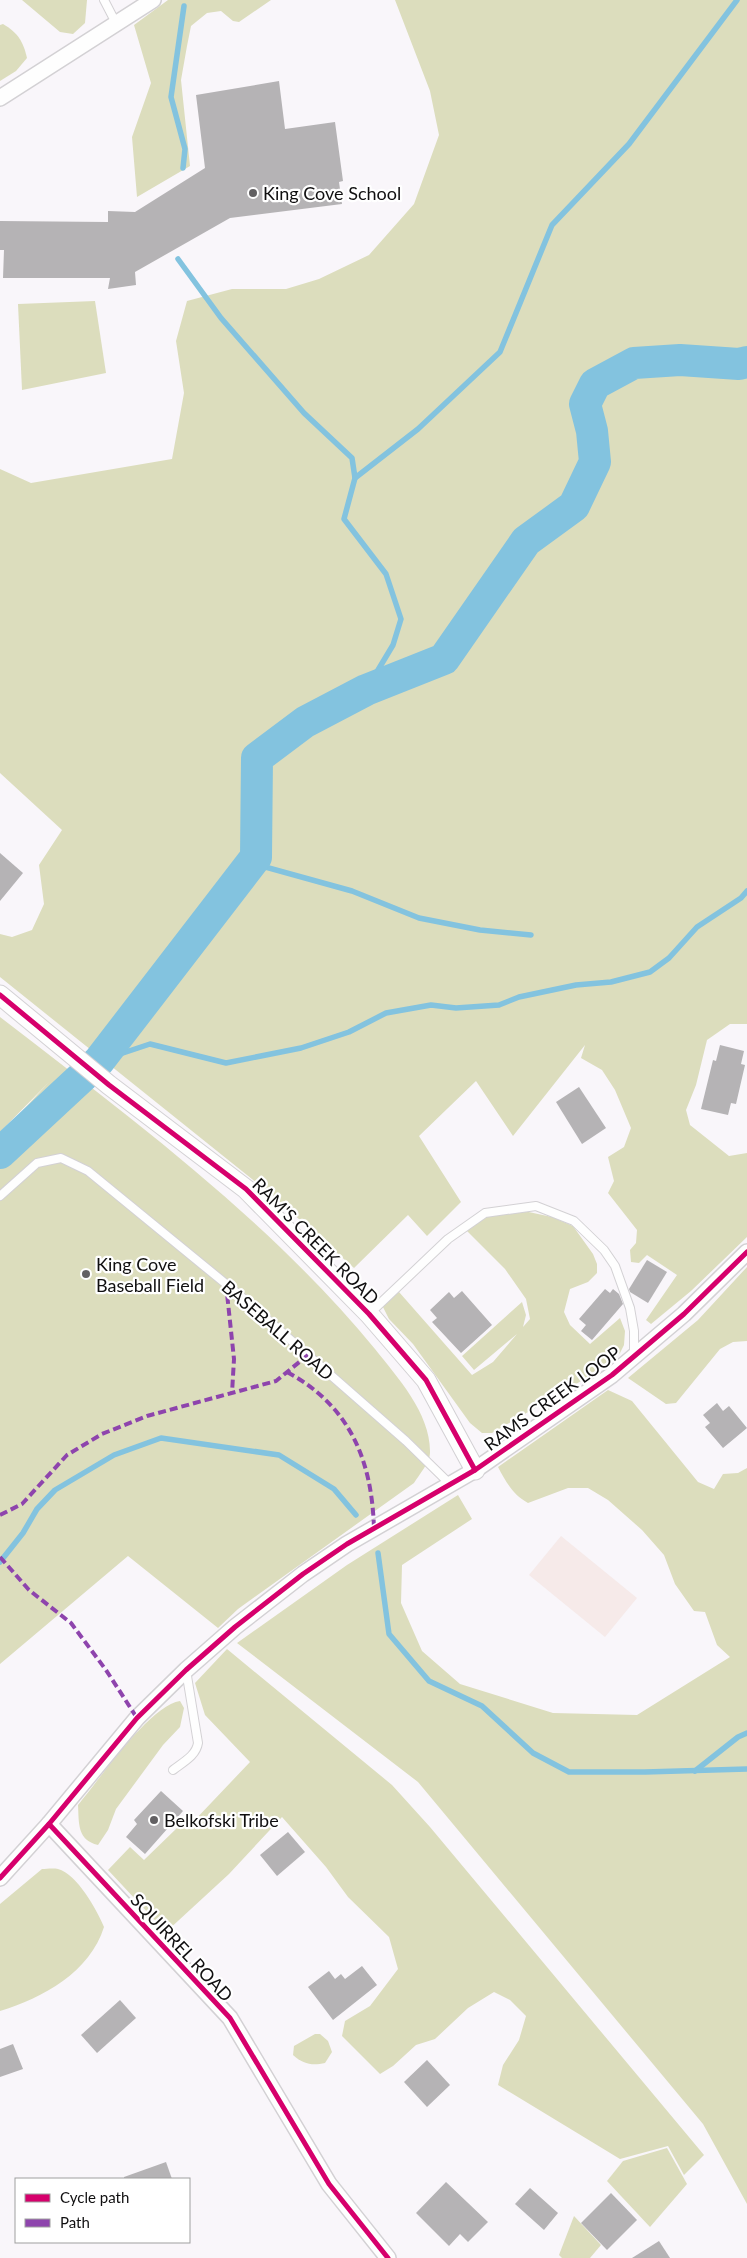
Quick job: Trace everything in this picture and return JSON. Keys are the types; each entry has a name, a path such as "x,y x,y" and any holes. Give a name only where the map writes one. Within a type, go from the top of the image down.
{"street":[{"path":"0,98 55,61 117,25 153,0"},
{"name":"RAM'S CREEK ROAD","path":"0,995 109,1086 246,1189 369,1314 426,1380 474,1470"},
{"name":"RAMS CREEK LOOP","path":"48,1824 137,1718 186,1670 235,1627 303,1574 348,1544 474,1470 612,1375 684,1314 747,1252"},
{"path":"0,1878 48,1824"},
{"name":"SQUIRREL ROAD","path":"48,1824 230,2018 328,2184 388,2258"}],"lane":[{"path":"104,0 117,25"},
{"name":"BASEBALL ROAD","path":"0,1196 37,1163 61,1158 88,1171 237,1293 406,1441 450,1484"},
{"path":"369,1314 448,1239 485,1212 536,1206 574,1221 604,1250 615,1266 630,1308 634,1331 634,1356"},
{"path":"173,1770 197,1750 198,1743 186,1670"}],"shaded area":[{"path":"561,1536 637,1598 605,1637 529,1575"}],"green space":[{"path":"22,0 87,0 85,23 73,34 60,32"},
{"path":"168,0 271,0 239,22 233,21 221,11 207,13 191,26 181,80 190,166 137,197 132,137 151,83 134,25"},
{"path":"395,0 747,0 747,1024 730,1024 707,1040 696,1085 686,1110 690,1125 729,1156 747,1153 747,1237 691,1291 651,1324 646,1320 677,1275 647,1255 639,1263 631,1262 630,1250 636,1243 637,1230 608,1193 614,1181 608,1157 624,1147 631,1128 615,1090 602,1070 581,1058 585,1045 513,1136 476,1081 419,1136 461,1202 427,1236 408,1215 354,1268 273,1196 0,977 0,934 12,937 32,930 44,904 39,865 62,830 0,773 0,469 31,483 172,459 184,393 176,341 187,301 232,289 286,289 319,279 369,255 414,204 439,135 430,91"},
{"path":"3,24 19,38 27,58 16,71 0,81 0,25"},
{"path":"95,301 106,373 22,390 18,304"},
{"path":"0,1017 197,1173 290,1257 334,1302 375,1349 412,1397 425,1424 429,1439 430,1457 414,1483 238,1609 218,1628 128,1556 0,1664 0,1135 49,1082 0,1132"},
{"path":"524,1211 552,1217 573,1226 593,1254 597,1264 597,1273 588,1282 570,1289 564,1312 570,1325 590,1344 620,1318 625,1331 624,1345 620,1353 588,1377 492,1433 482,1433 470,1423 413,1344 389,1319 382,1305 399,1292 472,1375 493,1362 517,1334 474,1370 462,1356 522,1302 526,1315 523,1327 530,1319 526,1299 505,1269 464,1228 477,1216"},
{"path":"747,1267 747,1341 733,1342 720,1349 676,1403 666,1404 628,1378 698,1320"},
{"path":"608,1390 632,1401 698,1482 714,1489 723,1474 738,1473 747,1468 747,2204 703,2124 418,1782 237,1643 347,1565 458,1495 472,1519 402,1565 401,1603 422,1651 460,1684 553,1713 637,1715 730,1657 717,1645 705,1612 694,1611 675,1584 664,1555 642,1530 608,1500 588,1488 568,1488 528,1503 514,1492 498,1467"},
{"path":"227,1649 392,1785 430,1827 704,2155 684,2175 668,2146 620,2159 498,2085 503,2065 519,2040 526,2016 510,2000 494,1992 468,2008 435,2039 416,2045 393,2066 380,2074 342,2036 345,2021 370,2006 398,1969 389,1937 348,1897 326,1867 282,1817 229,1874 166,1932 108,1870 130,1847 144,1860 178,1827 193,1822 250,1762 205,1715 195,1683"},
{"path":"180,1701 184,1708 180,1727 163,1745 116,1809 108,1830 98,1845 91,1843 80,1830 78,1805 140,1729 154,1715"},
{"path":"42,1869 58,1869 72,1878 86,1894 97,1911 104,1927 88,1957 63,1981 32,1999 0,2011 0,1904"},
{"path":"315,2034 320,2034 328,2041 332,2052 325,2063 308,2064 293,2055 294,2046"},
{"path":"667,2148 687,2184 650,2227 607,2181 623,2161"},
{"path":"574,2216 601,2245 590,2258 562,2258 559,2255"}],"building":[{"name":"King Cove School","path":"279,81 285,129 335,122 343,181 339,182 342,204 230,218 135,272 136,285 108,289 110,278 3,278 4,250 0,250 0,221 108,222 108,211 135,212 205,168 196,95"},
{"path":"0,853 23,873 0,901"},
{"path":"720,1045 744,1051 741,1064 745,1065 736,1104 731,1103 728,1115 701,1109 713,1060 716,1061"},
{"path":"579,1087 606,1128 582,1144 556,1102"},
{"path":"647,1260 667,1272 648,1303 630,1292 629,1289"},
{"path":"605,1289 610,1293 613,1289 619,1294 623,1304 592,1340 581,1331 586,1325 579,1319"},
{"path":"462,1291 492,1325 461,1353 432,1322 437,1318 430,1310 449,1292 454,1298"},
{"path":"717,1403 723,1411 729,1406 747,1428 723,1448 705,1427 710,1423 703,1415"},
{"name":"Belkofski Tribe","path":"161,1791 183,1811 145,1854 126,1837 137,1824 134,1820"},
{"path":"288,1832 305,1852 277,1876 260,1855"},
{"path":"362,1966 377,1985 333,2020 308,1987 329,1971 335,1979 341,1974 345,1979"},
{"path":"120,2000 136,2018 97,2053 81,2035"},
{"path":"13,2044 23,2069 0,2077 0,2049"},
{"path":"427,2060 450,2085 427,2107 404,2082"},
{"path":"166,2162 172,2178 124,2178"},
{"path":"446,2182 488,2222 468,2242 460,2234 449,2246 416,2213"},
{"path":"530,2188 558,2213 544,2230 515,2204"},
{"path":"611,2193 637,2220 607,2250 581,2223"},
{"path":"659,2241 670,2258 632,2258"}],"waterway":[{"path":"355,478 418,429 500,352 552,225 629,144 737,0"},
{"path":"183,168 185,149 171,97 184,6"},
{"path":"178,259 221,318 304,413 352,458 355,478 344,519 386,574 401,619 393,645 366,690"},
{"path":"0,1153 99,1061 256,857 257,758 305,722 366,690 444,659 526,541 574,506 595,462 592,431 585,404 595,384 634,363 680,360 739,364 747,362"},
{"path":"251,863 352,891 419,918 480,930 531,935"},
{"path":"99,1061 150,1044 226,1063 301,1048 349,1032 386,1013 431,1005 456,1008 499,1005 519,997 576,985 611,982 650,972 669,958 697,927 741,898 747,891"},
{"path":"0,1562 23,1533 37,1509 55,1490 114,1455 161,1438 279,1455 334,1489 356,1515"},
{"path":"378,1553 389,1634 429,1681 482,1706 533,1753 569,1772 747,1769"},
{"path":"695,1771 738,1737 747,1733"}],"marked path":[{"path":"226,1284 234,1359 232,1393"},
{"path":"0,1515 22,1504 67,1455 102,1434 147,1416 276,1381 308,1355"},
{"path":"287,1372 309,1386 327,1401 342,1418 353,1437 362,1458 368,1480 374,1529"},
{"path":"0,1557 29,1590 71,1623 106,1670 137,1718"}],"cycle path":[{"path":"0,995 109,1085 246,1189 369,1314 426,1380 475,1470"},
{"path":"0,1878 49,1824 137,1718 186,1670 235,1627 303,1574 347,1544 475,1470 612,1375 684,1314 747,1252"},
{"path":"49,1824 230,2018 329,2184 388,2258"}],"place":[{"name":"King Cove School","path":"253,193"},
{"name":"King Cove Baseball Field","path":"86,1274"},
{"name":"Belkofski Tribe","path":"154,1820"}]}
